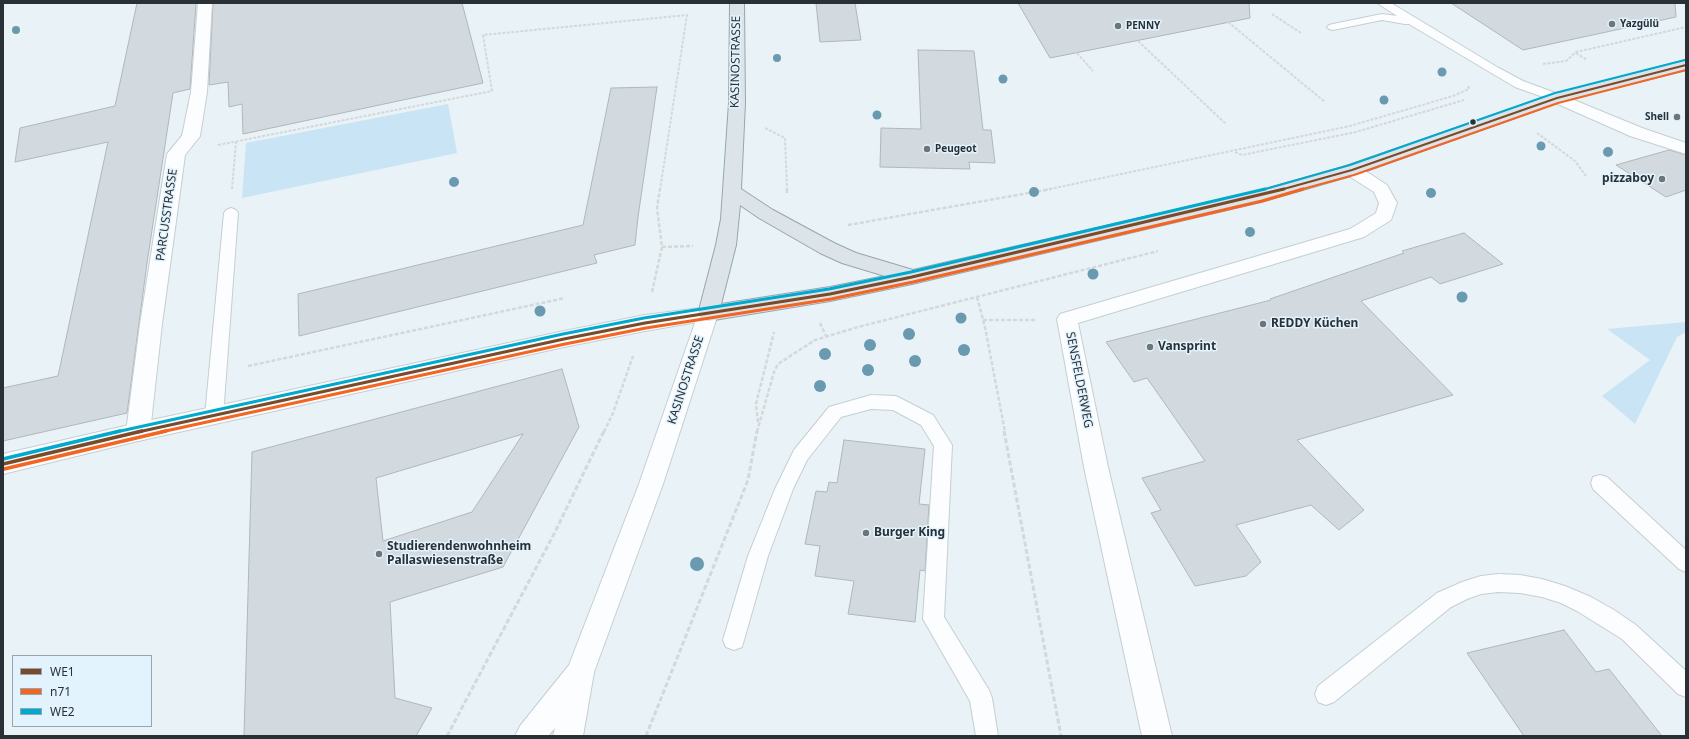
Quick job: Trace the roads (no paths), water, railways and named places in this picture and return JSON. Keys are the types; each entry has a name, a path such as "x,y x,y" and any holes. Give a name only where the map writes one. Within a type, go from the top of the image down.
{"main road":[{"name":"KASINOSTRASSE","path":"708,314 726,245 730,218 737,102 737,3"},
{"path":"708,314 781,302 912,277 1261,196 1352,170 1557,98 1686,65"},
{"path":"732,191 766,214 827,248 849,258 912,277"}],"street":[{"name":"PARCUSSTRASSE","path":"138,432 151,324 176,154 191,136 199,92 205,3"},
{"path":"1557,98 1636,132 1686,149"},
{"name":"SENSFELDERWEG","path":"1157,736 1096,467 1067,319 1357,233 1384,216 1388,203 1381,189 1352,170"},
{"path":"3,464 138,432 542,344 645,324 708,314"},
{"name":"KASINOSTRASSE","path":"568,736 580,672 651,484 708,314"},
{"name":"KASINOSTRASSE","path":"530,736 580,672"}],"lane":[{"path":"1383,3 1520,84 1557,98"},
{"path":"1333,27 1382,17 1396,18 1419,24"},
{"path":"214,416 230,213"},
{"path":"734,640 758,556 784,489 800,454 835,412 871,402 896,403 927,420 943,445 932,619 981,698 987,736"},
{"path":"1600,483 1686,563"},
{"path":"1326,694 1444,600 1462,591 1481,585 1498,583 1520,584 1542,588 1565,595 1608,617 1629,632 1686,686"}],"place":[{"name":"Yazgülü","path":"1612,24"},
{"name":"PENNY","path":"1118,26"},
{"name":"Shell","path":"1677,117"},
{"name":"Peugeot","path":"927,149"},
{"name":"pizzaboy","path":"1662,179"},
{"name":"REDDY Küchen","path":"1263,324"},
{"name":"Vansprint","path":"1150,347"},
{"name":"Burger King","path":"866,533"},
{"name":"Studierendenwohnheim Pallaswiesenstraße","path":"379,554"}]}
